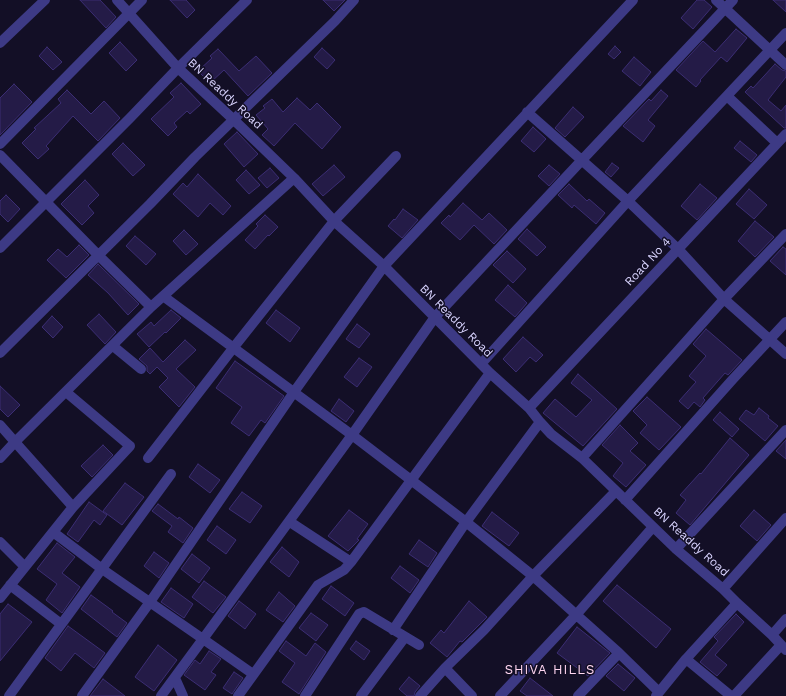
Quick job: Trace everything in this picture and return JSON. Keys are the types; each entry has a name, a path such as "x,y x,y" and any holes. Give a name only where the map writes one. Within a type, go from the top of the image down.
{"street":[{"path":"0,43 45,0"},
{"name":"BN Readdy Road","path":"117,0 178,68 294,178 334,222 384,266 490,373 529,408 552,434 582,458 676,549 723,589 783,647"},
{"path":"0,144 142,0"},
{"path":"0,248 247,0"},
{"path":"0,353 150,204 195,157 335,21 354,0"},
{"path":"82,696 150,602 294,392 384,266 633,0"},
{"path":"716,0 786,65"},
{"path":"162,696 290,522 435,317 733,0"},
{"path":"481,364 628,201 786,33"},
{"path":"727,96 777,143"},
{"path":"527,112 628,201 678,249 724,299 786,354"},
{"name":"Road No 4","path":"529,408 786,134"},
{"path":"0,155 151,307"},
{"path":"148,458 334,222 396,156"},
{"path":"0,458 151,307 294,178"},
{"path":"582,458 724,299 786,234"},
{"path":"163,296 352,435 466,522 533,576 618,653 657,694 737,604"},
{"path":"625,500 786,322"},
{"path":"113,346 141,369"},
{"path":"238,696 318,585 344,570 351,562 490,373"},
{"path":"0,598 73,507 130,446 66,392"},
{"path":"393,630 466,522 540,422"},
{"path":"0,425 73,507"},
{"path":"676,549 786,430"},
{"path":"9,696 171,474"},
{"path":"420,696 445,668 484,630 533,576 616,491"},
{"path":"723,589 786,518"},
{"path":"290,522 351,562"},
{"path":"500,696 576,615 653,527"},
{"path":"53,532 102,569 253,674"},
{"path":"0,542 25,567"},
{"path":"10,585 62,624"},
{"path":"305,696 359,614 364,612 369,614 419,645"},
{"path":"772,635 786,619"},
{"path":"361,696 404,637"},
{"path":"686,660 732,696 783,647"},
{"path":"578,696 618,653"},
{"path":"445,668 472,696"},
{"path":"175,678 183,696"}],"building":[{"path":"80,0 100,0 116,17 106,28"},
{"path":"170,0 186,0 195,10 187,18"},
{"path":"323,0 345,0 334,11"},
{"path":"697,0 704,0 712,7 693,29 681,18"},
{"path":"773,0 786,0 786,12"},
{"path":"736,29 747,38 727,62 721,57 700,80 701,81 696,87 676,70 703,41 715,52"},
{"path":"120,42 137,60 126,71 109,53"},
{"path":"615,46 621,52 614,59 608,54"},
{"path":"47,47 62,62 53,70 39,56"},
{"path":"322,48 335,60 327,69 314,57"},
{"path":"218,49 239,71 256,56 272,73 248,96 224,70 210,83 198,71 212,58 210,56"},
{"path":"634,57 651,72 640,86 622,71"},
{"path":"775,64 782,70 786,71 786,77 768,100 781,111 786,105 786,128 784,128 745,92 751,86 753,88"},
{"path":"181,83 201,104 190,114 187,111 174,123 177,127 168,136 151,119 174,97 170,93"},
{"path":"14,84 32,102 0,135 0,98"},
{"path":"67,90 91,114 104,101 120,118 98,141 73,116 46,146 49,149 38,159 22,143 36,129 34,128 61,103 58,99"},
{"path":"661,90 668,96 648,120 655,126 643,142 623,126 649,99 651,101"},
{"path":"297,98 310,110 317,103 341,127 322,149 295,123 274,146 262,135 268,129 256,115 265,108 263,106 272,99 283,112"},
{"path":"573,107 584,117 565,137 555,128"},
{"path":"533,127 546,139 534,152 521,141"},
{"path":"237,132 258,154 244,167 224,144"},
{"path":"740,141 757,155 751,162 734,148"},
{"path":"123,143 145,165 133,176 112,154"},
{"path":"612,163 619,168 611,177 605,172"},
{"path":"334,165 345,177 323,196 312,184"},
{"path":"549,165 560,174 549,186 538,176"},
{"path":"270,168 279,178 267,188 258,178"},
{"path":"246,170 260,185 249,194 236,180"},
{"path":"198,174 231,206 223,215 210,203 198,217 173,194 183,183 187,187"},
{"path":"85,180 99,195 88,206 94,213 82,225 61,204"},
{"path":"569,184 587,201 589,199 605,213 596,224 574,205 572,208 558,195"},
{"path":"700,184 717,198 697,220 681,206"},
{"path":"749,189 767,205 754,219 736,204"},
{"path":"6,195 20,209 8,222 0,214 0,201"},
{"path":"463,203 482,220 489,213 507,230 494,244 474,225 460,240 441,223 449,215 450,217"},
{"path":"403,209 418,220 402,238 388,226 394,219 395,220"},
{"path":"265,215 278,227 255,249 245,240 258,226 256,224"},
{"path":"755,221 774,237 755,257 738,241"},
{"path":"527,229 546,247 537,256 518,239"},
{"path":"184,230 198,244 186,255 173,241"},
{"path":"135,236 156,254 146,265 126,246"},
{"path":"79,245 89,255 66,278 47,260 58,249 67,257"},
{"path":"783,247 786,249 786,275 770,261"},
{"path":"507,251 526,269 513,283 493,265"},
{"path":"98,264 139,304 128,315 108,293 88,275"},
{"path":"508,285 527,303 515,317 495,300"},
{"path":"171,310 181,318 149,347 137,334 151,322 154,326"},
{"path":"276,310 300,328 290,342 266,323"},
{"path":"99,314 116,332 105,344 87,325"},
{"path":"52,316 63,327 53,338 42,327"},
{"path":"357,324 370,334 359,348 346,339"},
{"path":"706,329 742,360 728,375 725,373 703,398 705,400 700,407 694,402 688,409 679,401 696,382 689,376 706,356 693,344"},
{"path":"523,337 543,355 536,362 530,357 516,372 503,359"},
{"path":"185,340 196,350 176,369 195,387 179,407 159,387 168,378 157,367 150,374 147,371 147,366 139,359 150,348 163,362"},
{"path":"359,358 372,367 357,387 344,377"},
{"path":"235,361 284,396 265,423 261,420 249,436 231,423 242,407 216,388"},
{"path":"578,374 617,409 583,446 543,413 555,399 576,417 592,400 571,383"},
{"path":"0,386 20,405 8,417 0,409"},
{"path":"647,397 681,427 659,450 640,433 647,425 633,411"},
{"path":"339,399 354,411 346,422 331,411"},
{"path":"759,408 778,426 765,441 739,419 746,410 754,415"},
{"path":"720,412 739,429 732,437 713,420"},
{"path":"620,425 638,443 630,451 646,465 626,487 613,476 623,463 602,445"},
{"path":"730,438 749,455 690,525 676,513 686,500 680,495 700,473 701,474"},
{"path":"786,440 786,459 776,451"},
{"path":"103,445 113,455 92,477 81,466"},
{"path":"198,464 220,480 210,493 189,477"},
{"path":"125,483 144,497 122,525 103,511"},
{"path":"242,492 262,506 250,523 229,509"},
{"path":"89,502 107,515 100,525 94,520 78,542 67,534"},
{"path":"158,504 193,528 183,543 168,532 172,526 152,511"},
{"path":"349,510 368,524 357,539 359,540 348,551 328,536"},
{"path":"754,510 771,525 757,541 740,526"},
{"path":"492,512 519,533 509,546 482,526"},
{"path":"217,526 236,540 226,554 207,540"},
{"path":"419,540 437,553 428,567 409,554"},
{"path":"57,543 75,557 62,573 80,587 62,613 46,600 57,584 37,569"},
{"path":"282,547 299,562 289,577 270,562"},
{"path":"154,552 169,563 159,578 144,566"},
{"path":"192,554 210,568 199,583 181,569"},
{"path":"400,566 419,580 410,593 391,578"},
{"path":"204,581 226,597 213,613 192,597"},
{"path":"617,585 671,629 656,648 603,601"},
{"path":"331,586 354,603 345,616 322,599"},
{"path":"171,588 193,604 184,618 161,602"},
{"path":"279,592 295,606 283,622 266,610"},
{"path":"91,595 127,623 117,637 81,609"},
{"path":"239,601 256,614 245,629 228,616"},
{"path":"469,601 487,617 462,642 460,641 447,657 430,643 441,630 444,633"},
{"path":"8,604 32,622 0,661 0,614"},
{"path":"311,613 328,625 316,641 299,628"},
{"path":"736,614 744,622 715,655 727,665 717,676 700,662 718,641 714,637"},
{"path":"68,626 105,653 94,668 75,653 61,671 45,658"},
{"path":"577,627 610,653 588,676 557,653"},
{"path":"286,641 306,656 315,643 326,652 299,694 282,682 295,663 279,651"},
{"path":"356,641 370,651 364,660 350,649"},
{"path":"158,645 177,660 154,691 135,677"},
{"path":"209,651 221,659 211,672 216,675 205,690 184,675 195,660 200,664"},
{"path":"618,664 635,678 624,691 606,676"},
{"path":"234,672 243,678 232,694 223,688"},
{"path":"409,677 420,686 415,692 414,696 407,696 399,689"},
{"path":"530,678 553,696 527,696 520,691"},
{"path":"103,679 125,696 90,696"}],"district":[{"name":"SHIVA HILLS","path":"550,670"}]}
